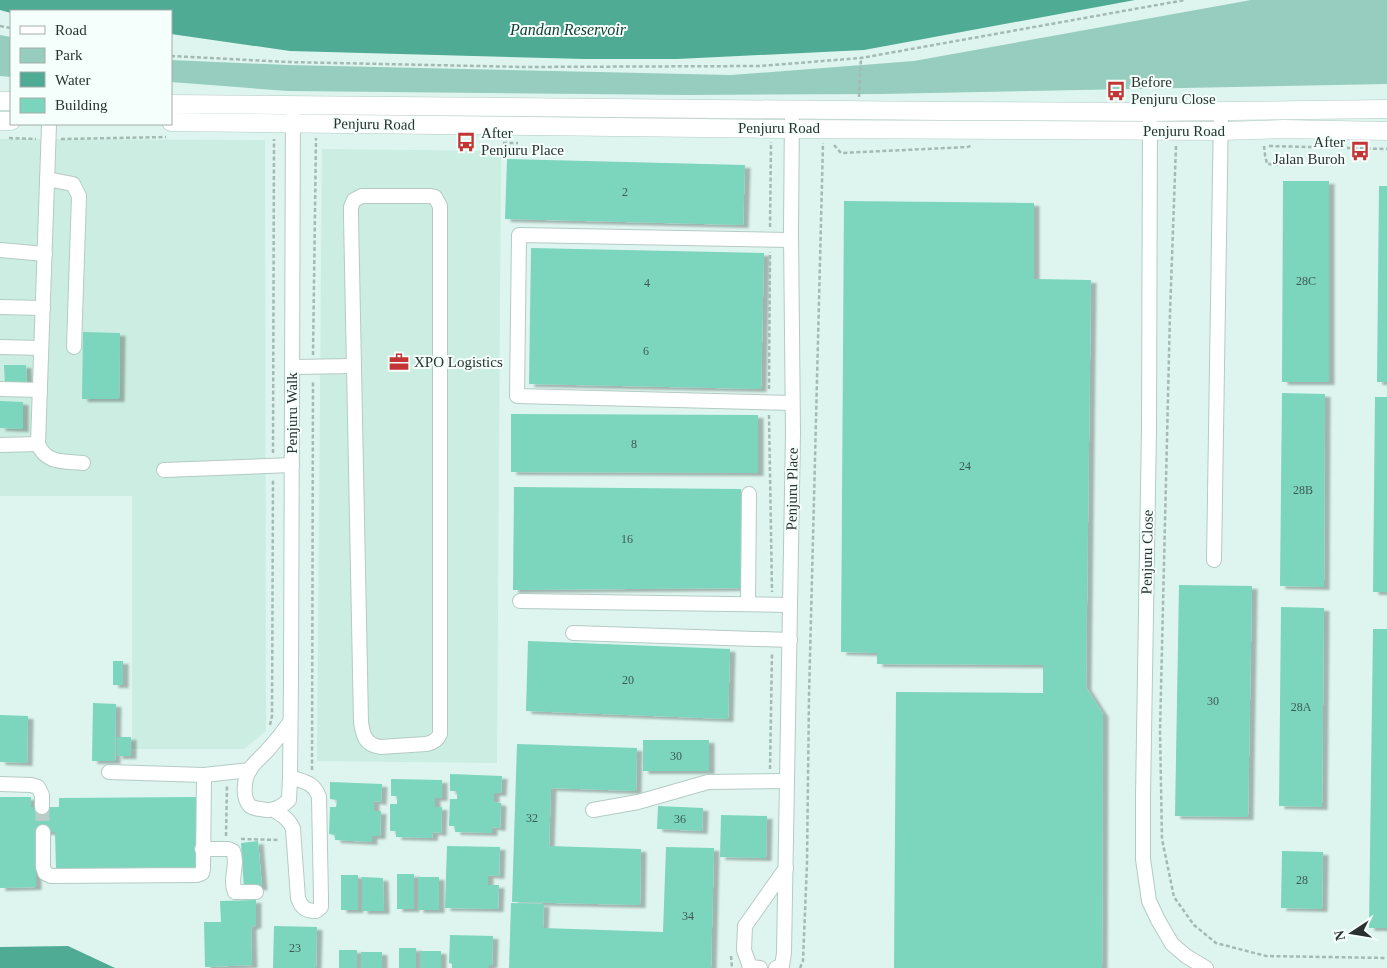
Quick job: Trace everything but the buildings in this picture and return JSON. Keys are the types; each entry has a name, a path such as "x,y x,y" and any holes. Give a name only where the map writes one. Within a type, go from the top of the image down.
{"main road":[{"name":"Penjuru Road","path":"172,104 1150,112 1387,109"},
{"name":"Penjuru Road","path":"169,129 1387,130"}],"street":[{"name":"Penjuru Walk","path":"274,810 289,800 290,777 293,104"},
{"name":"Penjuru Place","path":"776,968 782,966 784,953 786,868 792,403 792,110"},
{"path":"1214,560 1221,110"},
{"name":"Penjuru Close","path":"1150,112 1149,418 1143,859 1149,901 1158,920 1172,944 1186,956 1206,968"},
{"path":"50,125 38,444 42,453 51,459 83,463"},
{"path":"48,179 73,184 79,196 74,347"},
{"path":"362,196 435,197 440,206 440,734 438,739 426,744 380,747 373,746 363,735 354,366 351,216 351,207 354,200 362,196"},
{"path":"791,240 519,234 517,396 792,403"},
{"path":"0,250 45,254"},
{"path":"0,307 43,308"},
{"path":"0,347 41,348"},
{"path":"292,367 354,366"},
{"path":"0,389 40,390"},
{"path":"0,445 38,444"},
{"path":"164,470 292,465"},
{"path":"748,604 749,494"},
{"path":"520,601 790,605"},
{"path":"573,633 790,640"},
{"path":"290,722 250,770 246,779 245,793 247,802 251,807 266,811 274,810 291,824 298,898 301,906 305,909 316,911 321,907 319,797 312,785 290,777"},
{"path":"109,772 204,775 250,770"},
{"path":"43,832 43,867 45,874 51,876 202,874 204,775"},
{"path":"593,810 638,802 708,782 787,781"},
{"path":"0,784 31,785 38,788 42,795 42,807"},
{"path":"202,849 228,849 233,851 236,857 233,886 235,892 256,892"},
{"path":"760,968 750,967 744,950 745,926 786,868"}],"path":[{"path":"172,56 279,61 525,67 759,66 861,58 1186,0"},
{"path":"861,58 861,80"},
{"path":"771,128 769,402 772,605"},
{"path":"0,137 49,139 169,129"},
{"path":"268,733 272,716 274,133 293,129 316,134 313,367 312,785"},
{"path":"800,968 802,961 807,863 809,696 824,129"},
{"path":"1184,146 1175,146 1160,730 1162,839 1174,897 1194,924 1216,942 1223,945 1266,956 1387,958"},
{"path":"1256,146 1387,149"},
{"path":"1264,146 1268,164 1296,165"},
{"path":"770,781 772,640"},
{"path":"226,839 228,772"},
{"path":"236,839 293,840"},
{"path":"730,953 732,968"}],"shaded area":[{"path":"0,139 265,140 266,731 244,749 132,749 132,496 0,496"},
{"path":"322,149 501,151 497,763 317,761"}],"green space":[{"path":"1251,0 1387,0 1387,84 881,94 688,95 288,91 172,82 172,60 288,65 731,75 914,61"},
{"path":"0,35 10,37 10,77 0,76"}],"water":[{"name":"Pandan Reservoir","path":"0,0 1135,0 864,50 677,59 585,59 290,51 172,34 172,10 10,10 10,13 0,10"},
{"path":"68,946 115,968 0,968 0,947"}],"tunnel":[{"path":"42,807 43,832"}],"place":[{"name":"Before Penjuru Close","path":"1116,91"},
{"name":"After Penjuru Place","path":"466,142"},
{"name":"After Jalan Buroh","path":"1360,151"},
{"name":"XPO Logistics","path":"399,362"}]}
